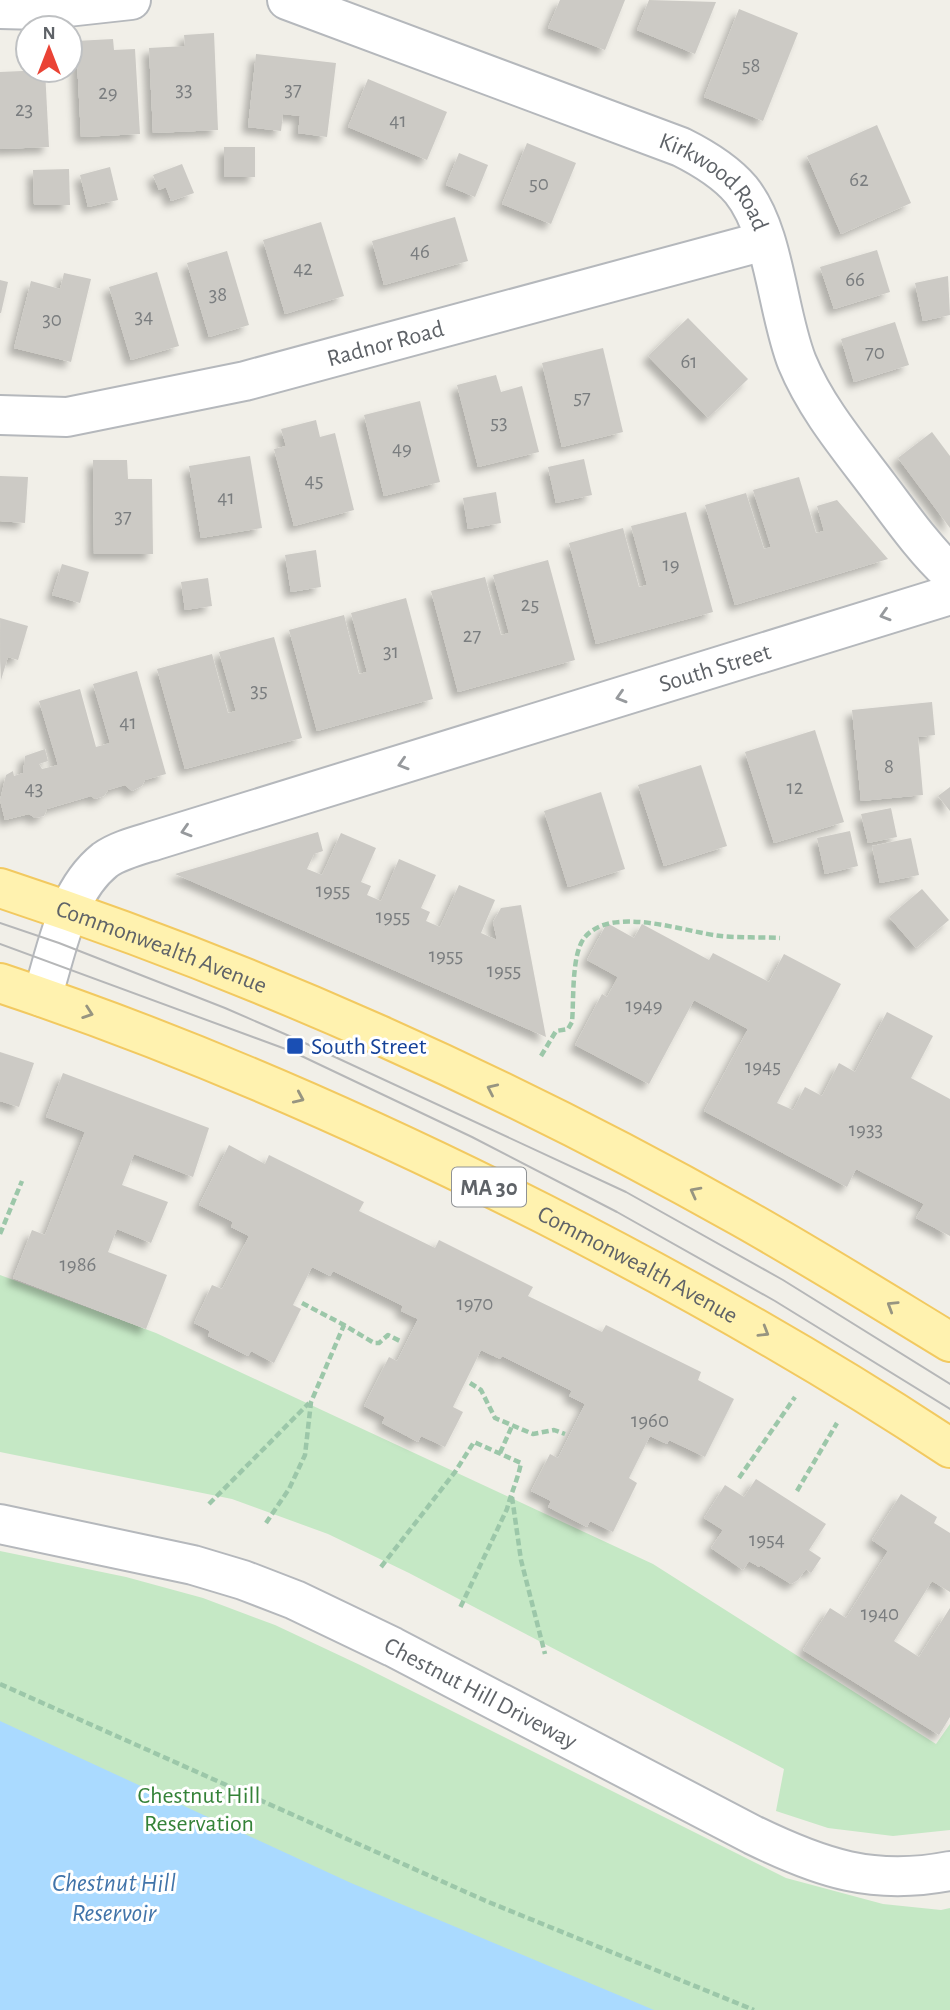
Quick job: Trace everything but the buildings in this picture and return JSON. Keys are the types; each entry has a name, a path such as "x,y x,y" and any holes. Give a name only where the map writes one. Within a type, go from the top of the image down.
{"main road":[{"name":"Commonwealth Avenue","path":"0,888 159,944 385,1038 625,1154 741,1217 950,1342"},
{"name":"Commonwealth Avenue","path":"0,983 128,1027 251,1077 490,1187 725,1309 836,1375 950,1448"}],"street":[{"path":"0,9 40,10 131,0"},
{"name":"Kirkwood Road","path":"287,0 681,147 704,158 723,173 741,191 754,212 764,241 785,327 810,390 827,418 912,531 950,573"},
{"name":"Radnor Road","path":"0,415 67,417 245,380 764,241"},
{"name":"South Street","path":"43,997 77,893 107,859 127,850 950,596"},
{"name":"Chestnut Hill Driveway","path":"0,1524 193,1565 295,1600 393,1647 753,1835 831,1869 866,1875 898,1876 950,1871"}],"path":[{"path":"541,1056 556,1031 568,1029 572,1022 577,952 584,938 598,927 610,922 638,922 722,936 780,938"},
{"path":"0,1234 22,1181"},
{"path":"302,1303 374,1343 379,1343 388,1335 402,1342"},
{"path":"266,1523 289,1489 305,1455 310,1402 344,1325"},
{"path":"470,1383 481,1390 495,1418 533,1434 554,1430 565,1434"},
{"path":"738,1478 795,1398"},
{"path":"209,1504 310,1402"},
{"path":"796,1492 837,1423"},
{"path":"500,1453 512,1426"},
{"path":"381,1567 455,1472 474,1441 521,1463 507,1509 460,1608"},
{"path":"512,1493 521,1560 545,1654"},
{"path":"0,1684 486,1901 754,2010"}],"green space":[{"path":"0,1275 156,1333 653,1564 936,1744 950,1724 950,1830 893,1836 828,1828 776,1811 784,1769 409,1573 328,1534 232,1499 0,1452"},
{"name":"Chestnut Hill Reservation","path":"0,1551 126,1577 203,1598 275,1625 786,1878 883,1904 941,1910 950,1908 950,2010 0,2010"}],"water":[{"name":"Chestnut Hill Reservoir","path":"0,1721 351,1883 654,2010 0,2010"}],"tram line":[{"path":"0,923 59,943 225,1008 626,1192 783,1280 950,1384"},
{"path":"0,944 291,1051 472,1137 617,1212 775,1301 950,1409"}],"place":[{"name":"South Street","path":"295,1046"}]}
